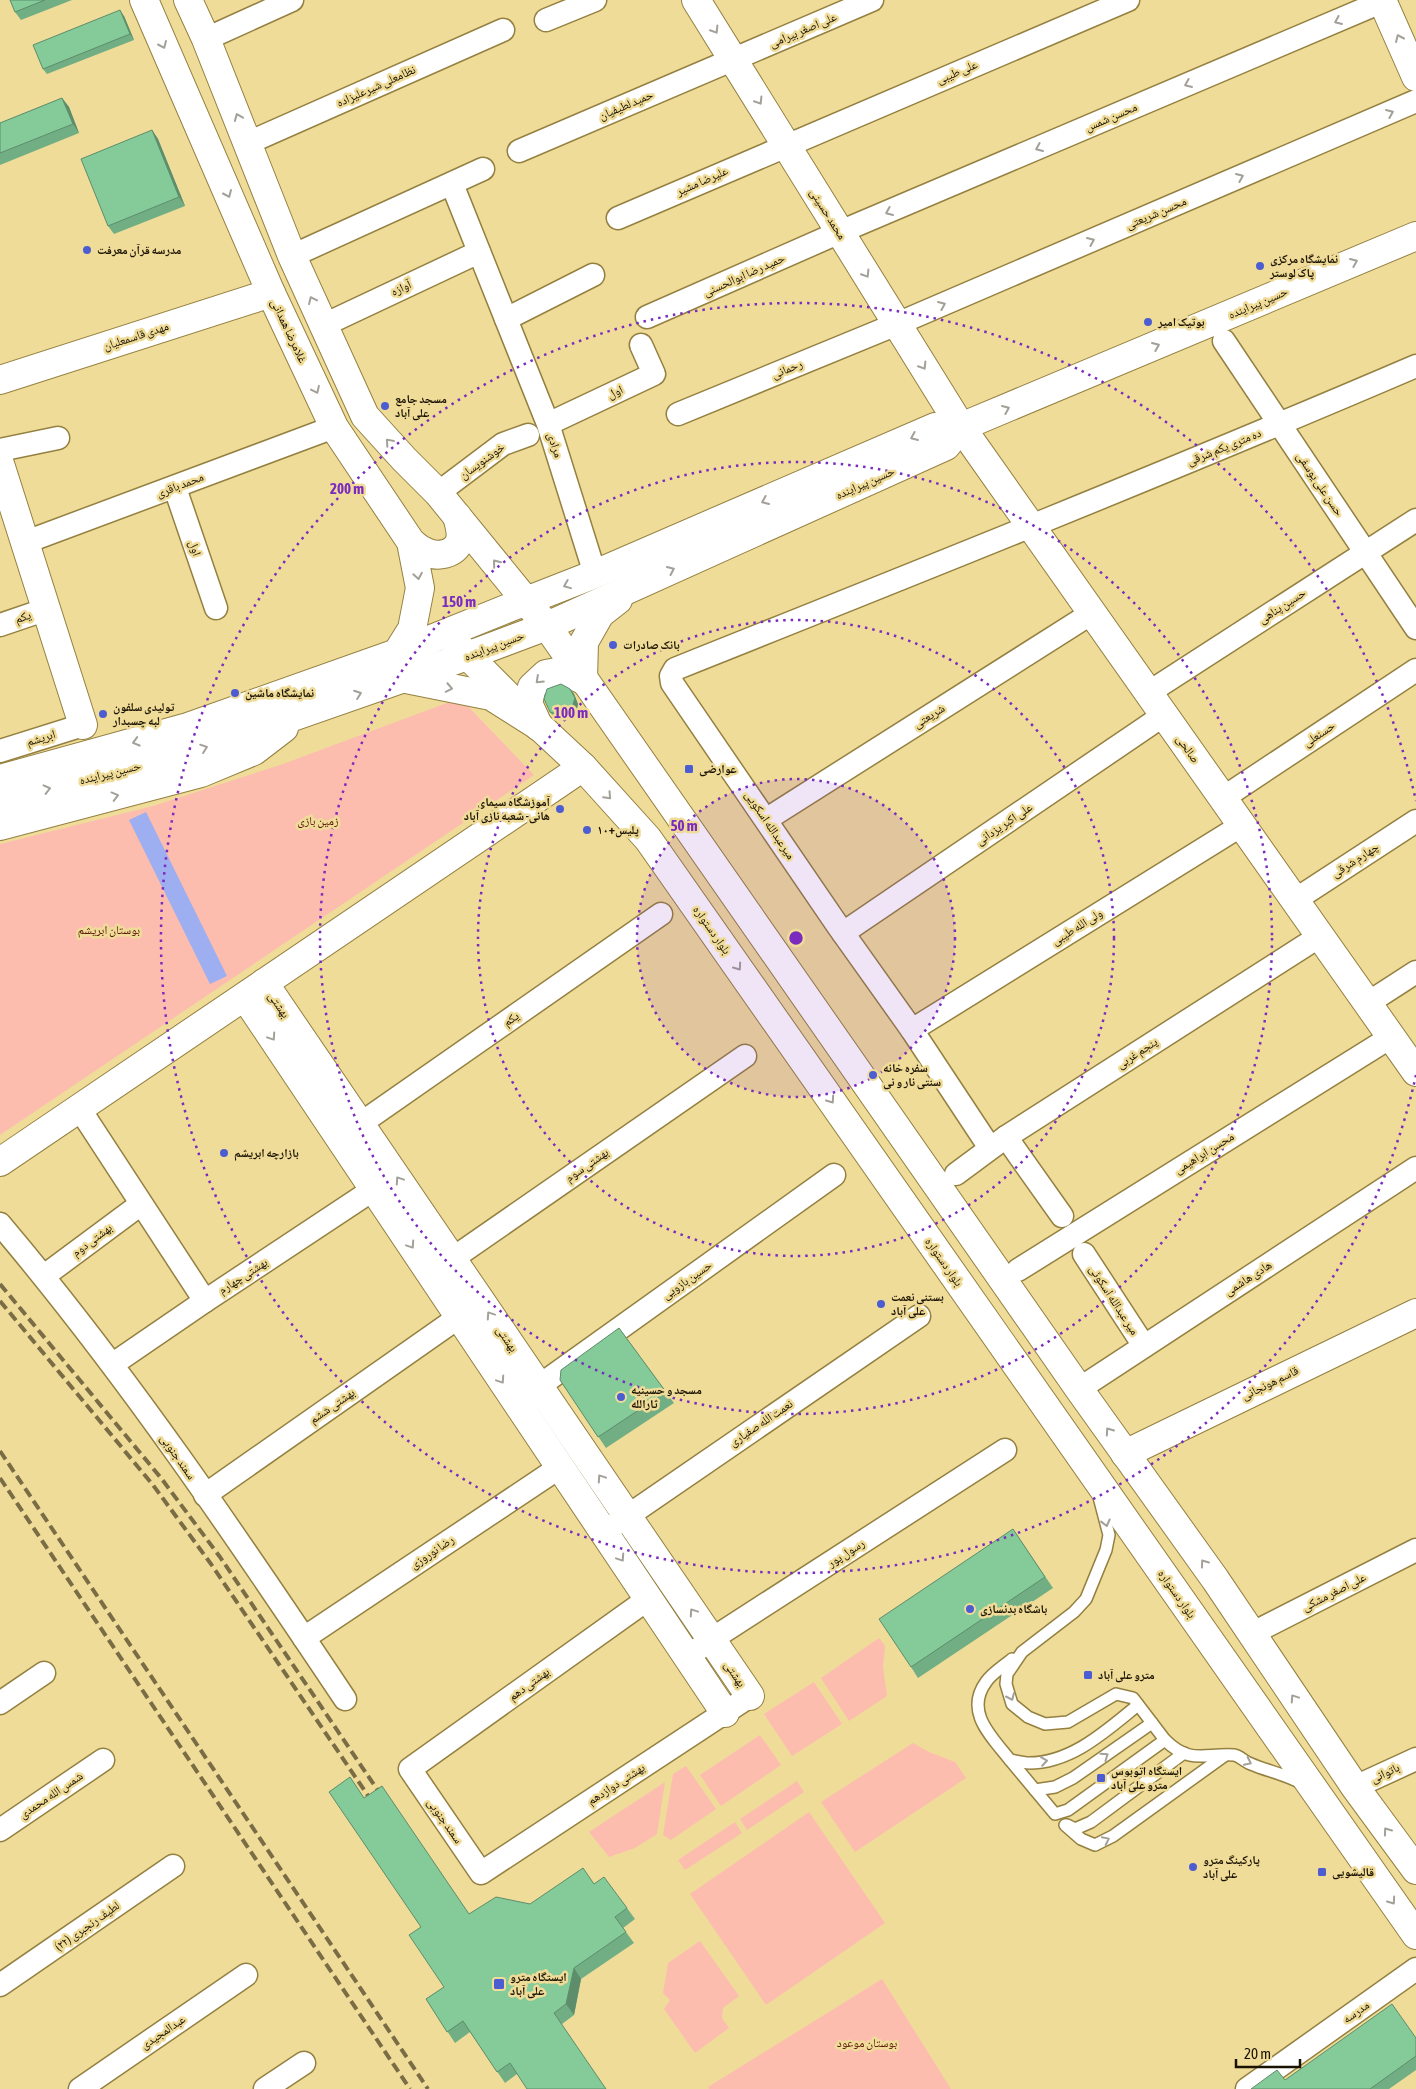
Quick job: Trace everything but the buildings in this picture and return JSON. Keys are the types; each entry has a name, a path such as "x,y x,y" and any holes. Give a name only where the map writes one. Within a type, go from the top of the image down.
{"main road":[{"name":"غلامرضا همدانی","path":"144,0 271,293 334,427 411,542 420,588 412,629 399,666"},
{"path":"188,0 206,39 292,256 366,416 404,459 438,493 546,626 1079,1389 1216,1579 1355,1787 1416,1870"},
{"name":"محمد حسینی","path":"696,0 961,427"},
{"path":"1384,1 1416,77"},
{"path":"213,158 248,143"},
{"name":"حسین پیراینده","path":"0,801 195,751 303,713 399,666 446,634 595,574 936,428 961,427 1416,236"},
{"name":"مهدی قاسمعلیان","path":"0,380 271,293"},
{"name":"حسین پیراینده","path":"0,780 399,666 468,656 546,626 946,446 961,427"},
{"name":"صالحی","path":"961,427 1416,1072"},
{"path":"0,464 83,726"},
{"path":"411,542 424,552 440,556 454,550 460,542 457,516"},
{"path":"583,680 584,642 600,614 632,588"},
{"path":"446,634 540,727"},
{"name":"بلوار دستواره","path":"399,666 491,696 540,727 582,767 648,839 1416,1935"},
{"path":"540,727 528,703 532,687 546,674 562,671 583,680"},
{"path":"0,826 201,773 254,751 303,713"},
{"name":"بهشتی","path":"0,1162 582,767"},
{"path":"254,990 374,1189 441,1266 459,1317 725,1713"},
{"name":"بهشتی","path":"254,990 360,1124 441,1266 539,1386 750,1696"},
{"name":"قاسم هونجانی","path":"1125,1454 1416,1313"}],"street":[{"path":"206,39 292,0"},
{"path":"546,20 595,0"},
{"name":"علی اصغر بیرامی","path":"733,60 872,0"},
{"name":"علی طیبی","path":"786,145 1128,0"},
{"name":"محسن شمس","path":"840,232 1384,1"},
{"name":"نظامعلی شیرعلیزاده","path":"248,143 503,30"},
{"name":"حمید لطیفیان","path":"519,151 733,60"},
{"name":"محسن شریعتی","path":"897,324 1416,101"},
{"name":"علیرضا مشیر","path":"618,218 786,145"},
{"path":"292,256 483,169"},
{"name":"مرادی","path":"452,184 506,319 538,430 595,574"},
{"name":"حمید رضا ابوالحسنی","path":"647,317 840,232"},
{"name":"آوازه","path":"324,325 479,252"},
{"path":"506,319 593,275"},
{"name":"رحمانی","path":"678,414 897,324"},
{"name":"حسن علی یوسفی","path":"1224,340 1416,628"},
{"name":"اول","path":"538,430 654,374 641,345"},
{"name":"ده متری یکم شرقی","path":"1031,526 1416,366"},
{"name":"محمد باقری","path":"26,542 334,427"},
{"name":"خوشنویسان","path":"438,493 503,444 538,430"},
{"path":"0,450 58,438"},
{"name":"اول","path":"174,488 216,608"},
{"name":"حسین پناهی","path":"1148,693 1416,520"},
{"name":"میرعبدالله اسکویی","path":"998,1142 912,1030 843,933 767,819 672,683 671,676 675,670 1031,526"},
{"name":"یکم","path":"0,625 47,608"},
{"name":"شریعتی","path":"767,819 1092,613"},
{"name":"حسنعلی","path":"1223,798 1416,670"},
{"name":"علی اکبر یزدانی","path":"843,933 1164,715"},
{"name":"ابریشم","path":"0,751 83,726"},
{"name":"چهارم شرقی","path":"1295,900 1416,821"},
{"name":"ولی الله طیبی","path":"912,1030 1242,825"},
{"name":"یکم","path":"360,1124 661,914"},
{"name":"پنجم غربی","path":"956,1174 998,1142 1320,936"},
{"path":"1368,1003 1416,972"},
{"name":"محسن ابراهیمی","path":"1018,1270 1391,1037"},
{"name":"بهشتی سوم","path":"441,1266 745,1056"},
{"path":"80,1108 204,1301"},
{"path":"998,1142 1062,1216"},
{"name":"هادی هاشمی","path":"1079,1389 1416,1168"},
{"name":"حسین بازویی","path":"539,1386 834,1175"},
{"name":"بهشتی چهارم","path":"113,1364 204,1301 374,1189"},
{"name":"بهشتی دوم","path":"44,1276 141,1204"},
{"name":"سمند جنوبی","path":"0,1224 44,1276 113,1364 345,1699"},
{"name":"میر عبدالله اسکوئی","path":"1084,1254 1144,1346"},
{"name":"نعمت الله صفیاری","path":"604,1532 919,1316"},
{"name":"بهشتی ششم","path":"205,1495 459,1317"},
{"name":"رسول پور","path":"687,1657 1005,1450"},
{"name":"رضا نوروزی","path":"304,1638 560,1467"},
{"name":"علی اصغر مشکی","path":"1251,1634 1416,1550"},
{"name":"بهشتی دهم","path":"410,1769 648,1599"},
{"path":"0,1703 44,1673"},
{"name":"بهشتی دوازدهم","path":"481,1873 750,1696"},
{"name":"باتوانی","path":"1355,1787 1416,1759"},
{"name":"شمس الله محمدی","path":"0,1830 103,1760"},
{"name":"سمند جنوبی","path":"410,1769 481,1873"},
{"name":"لطیف رنجبری (۲۲)","path":"0,1986 173,1866"},
{"name":"مدرسه","path":"1248,2089 1416,1969"},
{"name":"عبدالمجیدی","path":"80,2089 246,1975"},
{"path":"265,2089 304,2063"}],"lane":[{"path":"1094,1476 1109,1536 1106,1550 1086,1599 1074,1612 986,1682 976,1704 980,1719 1010,1760 1055,1814 1080,1839 1094,1845 1113,1836 1224,1756"},
{"path":"1022,1652 1007,1674 1006,1684 1012,1704 1028,1717 1045,1724 1068,1722 1116,1694 1133,1698 1171,1746 1184,1753 1190,1756 1236,1755 1250,1764 1285,1774 1314,1790"},
{"path":"1010,1760 1029,1763 1051,1760 1094,1740 1138,1705"},
{"path":"1035,1790 1055,1787 1073,1778 1152,1723"},
{"path":"1055,1814 1068,1810 1166,1740"},
{"path":"1065,1825 1075,1829 1091,1822 1184,1753"}],"green space":[{"name":"بوستان ابریشم","path":"460,698 534,775 0,1135 0,844 153,806 283,764"},
{"path":"879,1638 885,1646 883,1667 887,1696 849,1721 821,1678"},
{"path":"814,1682 842,1724 792,1756 764,1714"},
{"path":"760,1735 781,1765 721,1806 700,1775"},
{"path":"913,1743 929,1752 955,1762 966,1778 855,1852 821,1802"},
{"path":"686,1766 716,1809 671,1840 663,1835 673,1774"},
{"path":"797,1781 804,1792 747,1830 740,1819"},
{"path":"665,1782 657,1834 635,1848 609,1857 589,1832"},
{"path":"809,1812 885,1923 766,2005 690,1894"},
{"path":"735,1822 742,1833 685,1870 678,1860"},
{"path":"700,1941 739,1996 723,2008 722,2018 729,2028 695,2053 664,2009 670,2000 663,1993 668,1963"},
{"name":"بوستان موعود","path":"882,1979 951,2089 709,2089 708,2087"}],"water":[{"path":"146,812 227,976 210,984 129,820"}],"railway":[{"path":"0,1284 161,1478 220,1557 385,1801"},
{"path":"0,1301 153,1485 211,1564 375,1806"},
{"path":"0,1451 428,2089"},
{"path":"0,1478 410,2089"}],"place":[{"name":"مدرسه قرآن معرفت","path":"87,250"},
{"name":"نمایشگاه مرکزی پاک لوستر","path":"1260,266"},
{"name":"بوتیک امیر","path":"1148,322"},
{"name":"مسجد جامع علی آباد","path":"385,406"},
{"name":"بانک صادرات","path":"613,645"},
{"name":"نمایشگاه ماشین","path":"235,693"},
{"name":"تولیدی سلفون لبه‌ چسبدار","path":"103,714"},
{"name":"عوارضی","path":"689,769"},
{"name":"آموزشگاه سیمای هانی- شعبه نازی آباد","path":"560,809"},
{"name":"پلیس+۱۰","path":"587,830"},
{"name":"سفره خانه سنتی نار و نی","path":"873,1075"},
{"name":"بازارچه ابریشم","path":"224,1153"},
{"name":"بستنی نعمت علی آباد","path":"881,1304"},
{"name":"مسجد و حسینیه ثارالله","path":"621,1397"},
{"name":"باشگاه بدنسازی","path":"970,1609"},
{"name":"مترو علی آباد","path":"1088,1675"},
{"name":"ایستگاه اتوبوس مترو علی آباد","path":"1101,1778"},
{"name":"پارکینگ مترو علی آباد","path":"1193,1867"},
{"name":"قالیشویی","path":"1322,1872"},
{"name":"ایستگاه مترو علی آباد","path":"499,1984"}],"park label":[{"name":"زمین بازی","path":"318,821"}]}
